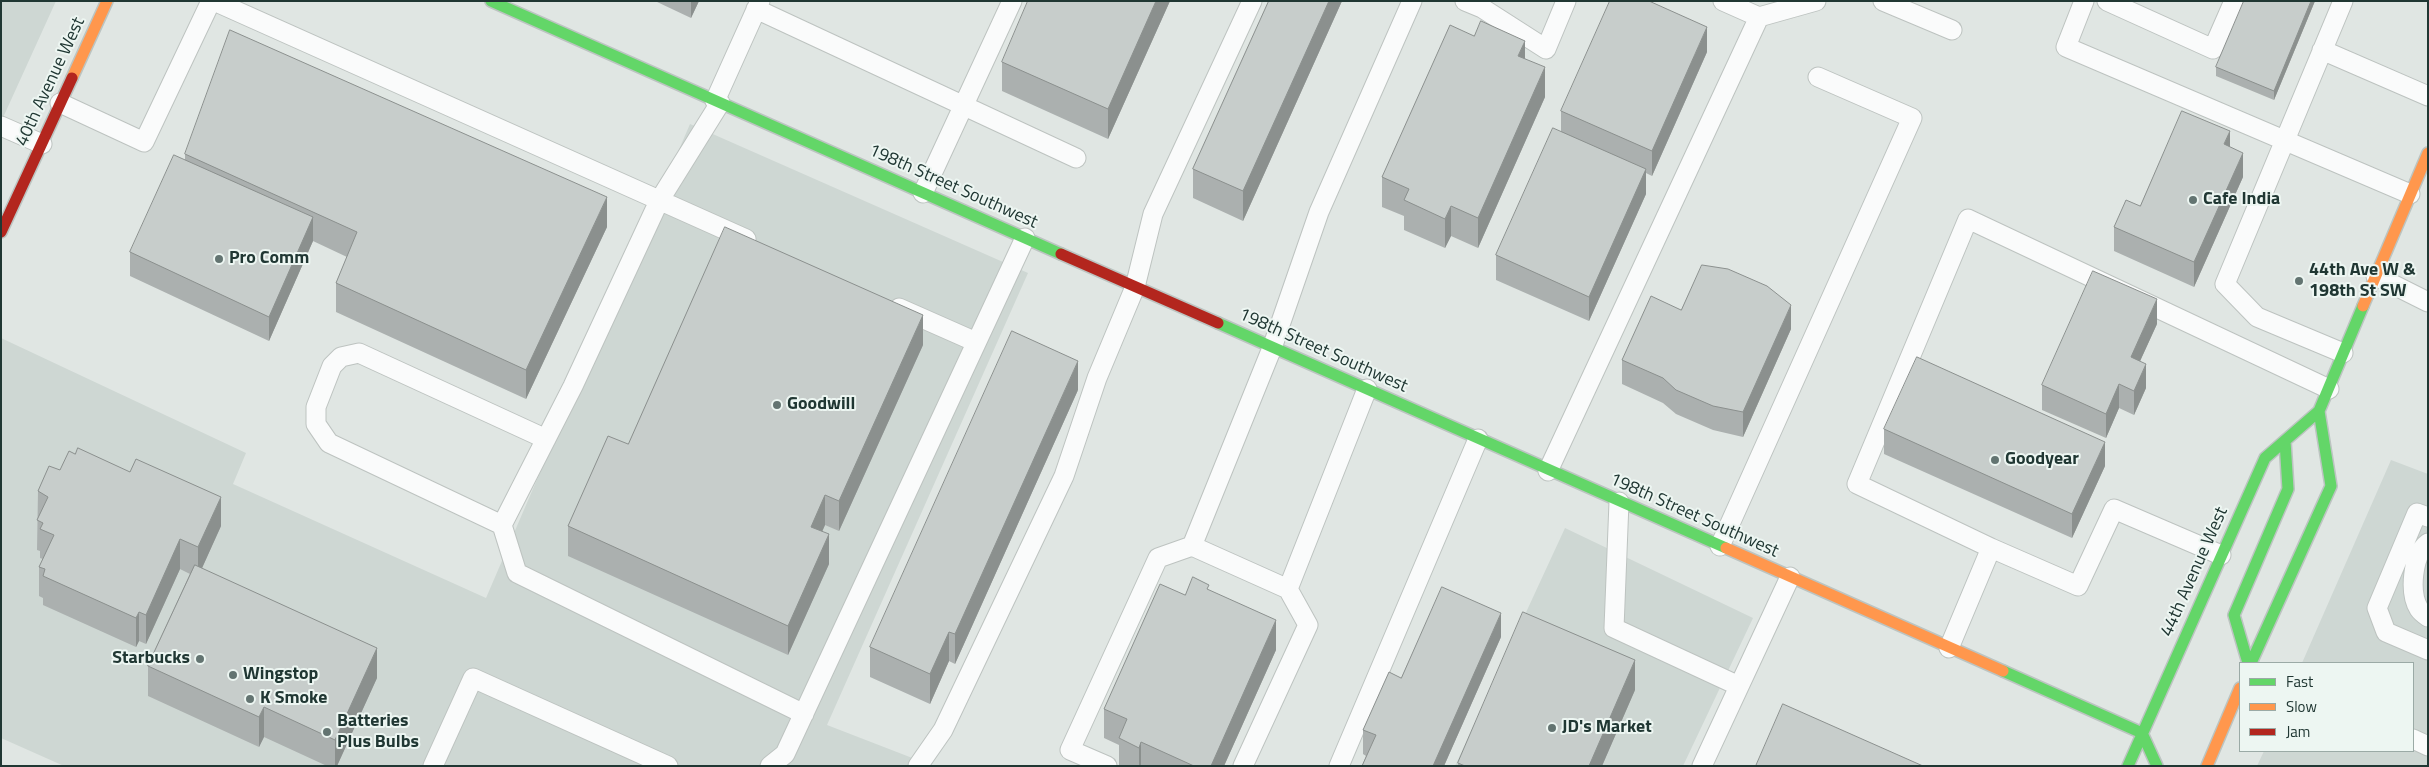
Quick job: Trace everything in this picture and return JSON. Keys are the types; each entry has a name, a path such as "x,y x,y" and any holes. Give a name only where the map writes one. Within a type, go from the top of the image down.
{"street":[{"name":"40th Avenue West","path":"1,232 107,1"},
{"name":"198th Street Southwest","path":"491,1 2142,733"},
{"name":"44th Avenue West","path":"2128,766 2265,458 2319,412 2428,153"},
{"path":"2250,662 2331,486 2319,412"},
{"path":"2250,662 2234,615 2288,489 2285,441"},
{"path":"2207,766 2239,690"},
{"path":"2142,733 2157,766"}],"lane":[{"path":"60,103 144,142 212,1 759,245"},
{"path":"923,193 1012,1"},
{"path":"918,766 943,730 1064,476 1098,378 1135,287 1153,214 1252,1"},
{"path":"1192,546 1272,348 1319,212 1412,1"},
{"path":"1465,1 1482,8 1546,49 1566,1"},
{"path":"1723,1 1759,17 1816,1"},
{"path":"1883,1 1952,30"},
{"path":"2084,1 2066,47 2284,142 2410,194"},
{"path":"2107,1 2213,49 2234,1"},
{"path":"2343,1 2225,284 2257,317 2344,353"},
{"path":"804,714 516,573 502,525 546,439 660,201 717,102 758,5 963,107 1076,158"},
{"path":"1548,471 1759,17"},
{"path":"2322,50 2428,96"},
{"path":"1720,546 1912,118 1818,77"},
{"path":"1,126 42,144"},
{"path":"2221,555 2114,509 2078,586 1991,548 1857,484 1968,219 2329,389"},
{"path":"770,766 785,754 1025,238"},
{"path":"2376,276 2428,302"},
{"path":"885,302 976,342"},
{"path":"502,525 329,443 316,424 316,407 332,366 341,357 359,353 546,439"},
{"path":"1288,589 1366,389"},
{"path":"1339,766 1478,439"},
{"path":"1619,502 1614,628 1739,686"},
{"path":"2428,517 2417,513 2377,608 2386,632 2428,650"},
{"path":"2428,544 2424,547 2414,571 2413,590 2419,609 2428,617"},
{"path":"1107,766 1070,750 1158,558 1192,546 1288,589 1308,625 1243,766"},
{"path":"1949,648 1991,548"},
{"path":"1702,766 1790,577"},
{"path":"433,766 473,678 668,766"},
{"path":"2414,739 2428,746"}],"shaded area":[{"path":"1,1 56,1 1,122"},
{"path":"690,124 1028,273 827,725 933,766 64,766 1,738 1,338 246,453 233,484 486,598"},
{"path":"2391,460 2428,474 2428,766 2257,766 2264,752 2414,752 2414,662 2302,662"},
{"path":"1565,528 1753,618 1683,766 1455,766"}],"building":[{"path":"1028,1 1156,1 1108,109 1002,62"},
{"path":"1269,1 1329,1 1243,191 1193,169"},
{"path":"1610,1 1649,1 1707,27 1652,151 1561,111"},
{"path":"2244,1 2311,1 2274,91 2216,67"},
{"path":"1481,21 1525,41 1518,56 1545,67 1478,218 1451,206 1445,219 1404,200 1409,189 1382,177 1450,25 1474,36"},
{"path":"230,30 607,197 526,370 336,283 357,232 185,154"},
{"name":"Cafe India","path":"2182,111 2230,131 2224,144 2243,153 2194,262 2114,227 2126,200 2140,206"},
{"path":"1553,128 1646,169 1589,297 1496,255"},
{"path":"174,155 313,217 269,317 130,252"},
{"name":"Goodwill","path":"725,227 923,315 839,501 825,495 811,527 829,534 788,626 568,526 608,436 628,444"},
{"path":"1702,265 1728,269 1767,286 1791,305 1743,412 1713,406 1676,390 1663,378 1622,360 1651,296 1681,310"},
{"path":"2093,271 2157,299 2131,357 2146,364 2134,391 2119,384 2106,414 2042,385"},
{"path":"1012,331 1078,361 955,634 949,632 930,674 870,647"},
{"name":"Goodyear","path":"1917,357 2105,442 2072,514 1884,429"},
{"path":"78,448 130,472 136,459 221,497 198,547 180,539 146,615 139,612 136,618 43,576 45,569 39,567 54,535 40,529 43,523 37,520 48,497 38,491 49,466 60,470 69,451 75,454"},
{"path":"195,565 377,648 335,740 264,707 259,717 148,666"},
{"path":"1193,577 1209,585 1207,589 1276,620 1211,766 1194,766 1141,742 1139,748 1119,738 1127,719 1104,709 1160,584 1185,595"},
{"path":"1442,587 1501,613 1433,766 1362,766 1376,735 1363,730 1389,672 1401,678"},
{"name":"JD's Market","path":"1523,612 1635,660 1589,766 1465,766 1458,763"},
{"path":"1783,704 1923,766 1756,766"}],"traffic: fast":[{"path":"491,1 1061,254"},
{"path":"2128,766 2265,458 2319,411 2363,306"},
{"path":"1218,323 1726,548"},
{"path":"2251,662 2331,486 2319,411"},
{"path":"2248,662 2234,615 2288,489 2285,441"},
{"path":"2003,671 2142,733"},
{"path":"2142,733 2157,766"}],"traffic: slow":[{"path":"72,78 107,1"},
{"path":"2363,306 2428,153"},
{"path":"1726,548 2003,671"},
{"path":"2207,766 2239,690"}],"traffic: jam":[{"path":"1,232 72,78"},
{"path":"1061,254 1218,323"}],"place":[{"name":"Cafe India","path":"2193,200"},
{"name":"Pro Comm","path":"219,259"},
{"name":"44th Ave W & 198th St SW","path":"2299,281"},
{"name":"Goodwill","path":"777,405"},
{"name":"Goodyear","path":"1995,460"},
{"name":"Starbucks","path":"200,659"},
{"name":"Wingstop","path":"233,675"},
{"name":"K Smoke","path":"250,699"},
{"name":"JD's Market","path":"1552,728"},
{"name":"Batteries Plus Bulbs","path":"327,732"}]}
